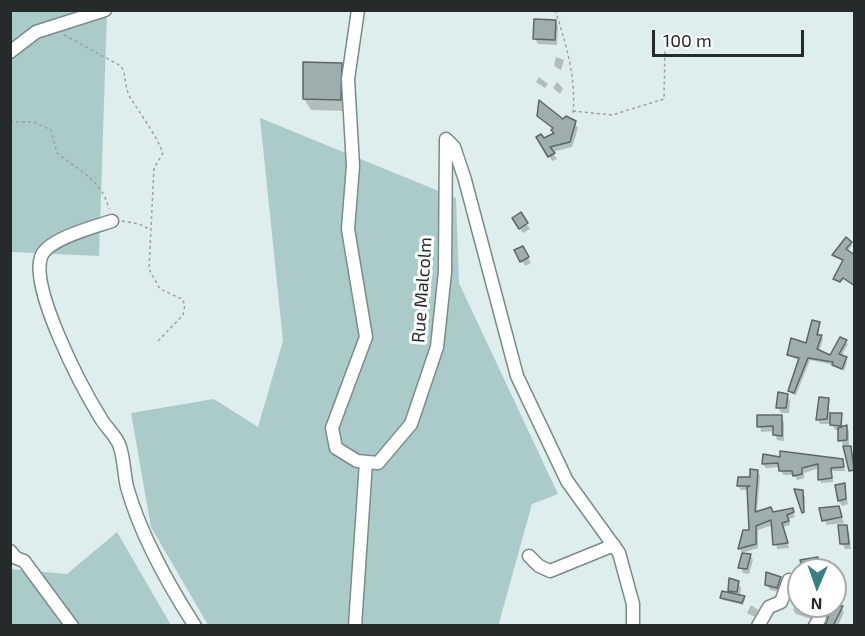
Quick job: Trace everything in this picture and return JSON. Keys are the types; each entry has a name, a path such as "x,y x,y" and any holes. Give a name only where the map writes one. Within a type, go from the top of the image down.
{"street":[{"path":"10,52 36,32 105,10"},
{"path":"355,626 366,462 357,461 336,448 332,428 366,337 348,229 353,166 348,79 358,10"},
{"name":"Rue Malcolm","path":"366,462 378,463 411,424 437,347 445,272 446,139 454,147 465,180 517,376 567,481 619,553 633,604 633,626"},
{"path":"112,221 51,245 41,256 39,276 74,374 120,446 127,488 143,528 177,599 195,626"},
{"path":"530,556 539,566 550,571 614,545"},
{"path":"10,551 16,558 24,561 72,626"},
{"path":"758,626 769,607 781,602 787,586"}],"path":[{"path":"555,10 570,55 575,93 573,115"},
{"path":"53,27 121,66 126,74 125,84 131,99 138,105 163,153 154,168 150,230 152,235 148,269 160,289 182,299 185,305 183,315 156,343"},
{"path":"573,111 612,115 664,99 665,48"},
{"path":"10,122 34,122 51,130 57,153 84,170 97,184 107,203 112,221 139,224 150,230"}],"shaded area":[{"path":"11,11 107,11 99,256 11,252"},
{"path":"260,118 456,198 459,283 558,494 532,504 499,623 501,625 208,625 151,527 131,413 214,399 258,427 283,341"},
{"path":"117,532 171,625 11,625 10,569 67,574"}],"building":[{"path":"534,19 556,20 555,40 533,39"},
{"path":"303,62 342,63 341,100 303,99"},
{"path":"539,100 563,119 566,116 576,121 570,142 550,147 555,153 548,157 536,137 541,134 544,138 554,133 551,130 553,128 537,116"},
{"path":"521,212 528,223 519,229 512,218"},
{"path":"846,237 852,242 846,249 855,255 855,286 843,278 840,282 833,279 843,260 832,255"},
{"path":"523,246 529,257 520,262 514,250"},
{"path":"812,320 820,322 817,335 822,335 817,349 830,355 840,337 847,340 839,354 847,357 842,369 832,365 833,362 808,358 794,393 788,391 799,358 787,355 791,338 806,343"},
{"path":"778,392 788,394 786,408 776,408"},
{"path":"819,397 829,398 827,419 816,420"},
{"path":"830,413 842,413 841,426 830,425"},
{"path":"757,415 782,415 782,436 773,435 773,426 757,427"},
{"path":"847,425 847,440 838,441 838,428"},
{"path":"843,446 851,446 854,470 849,471"},
{"path":"780,451 843,459 844,467 831,468 832,478 818,480 818,464 802,468 802,474 793,476 792,471 779,471 778,463 762,464 763,454 780,457"},
{"path":"750,469 758,470 755,512 771,507 773,512 793,508 794,512 787,515 789,521 782,523 788,543 773,545 771,520 756,526 756,544 738,549 743,530 749,530 747,487 750,486 737,486 738,477 750,477"},
{"path":"845,483 846,499 838,501 835,485"},
{"path":"794,489 803,490 804,512 802,513"},
{"path":"839,506 842,517 822,521 819,508"},
{"path":"838,525 847,525 849,544 840,544"},
{"path":"742,553 751,554 747,569 738,568"},
{"path":"766,572 781,577 777,588 765,585"},
{"path":"729,578 739,581 737,592 728,591"},
{"path":"722,591 745,596 742,603 720,598"},
{"path":"828,618 837,618 833,626 825,626"}]}
